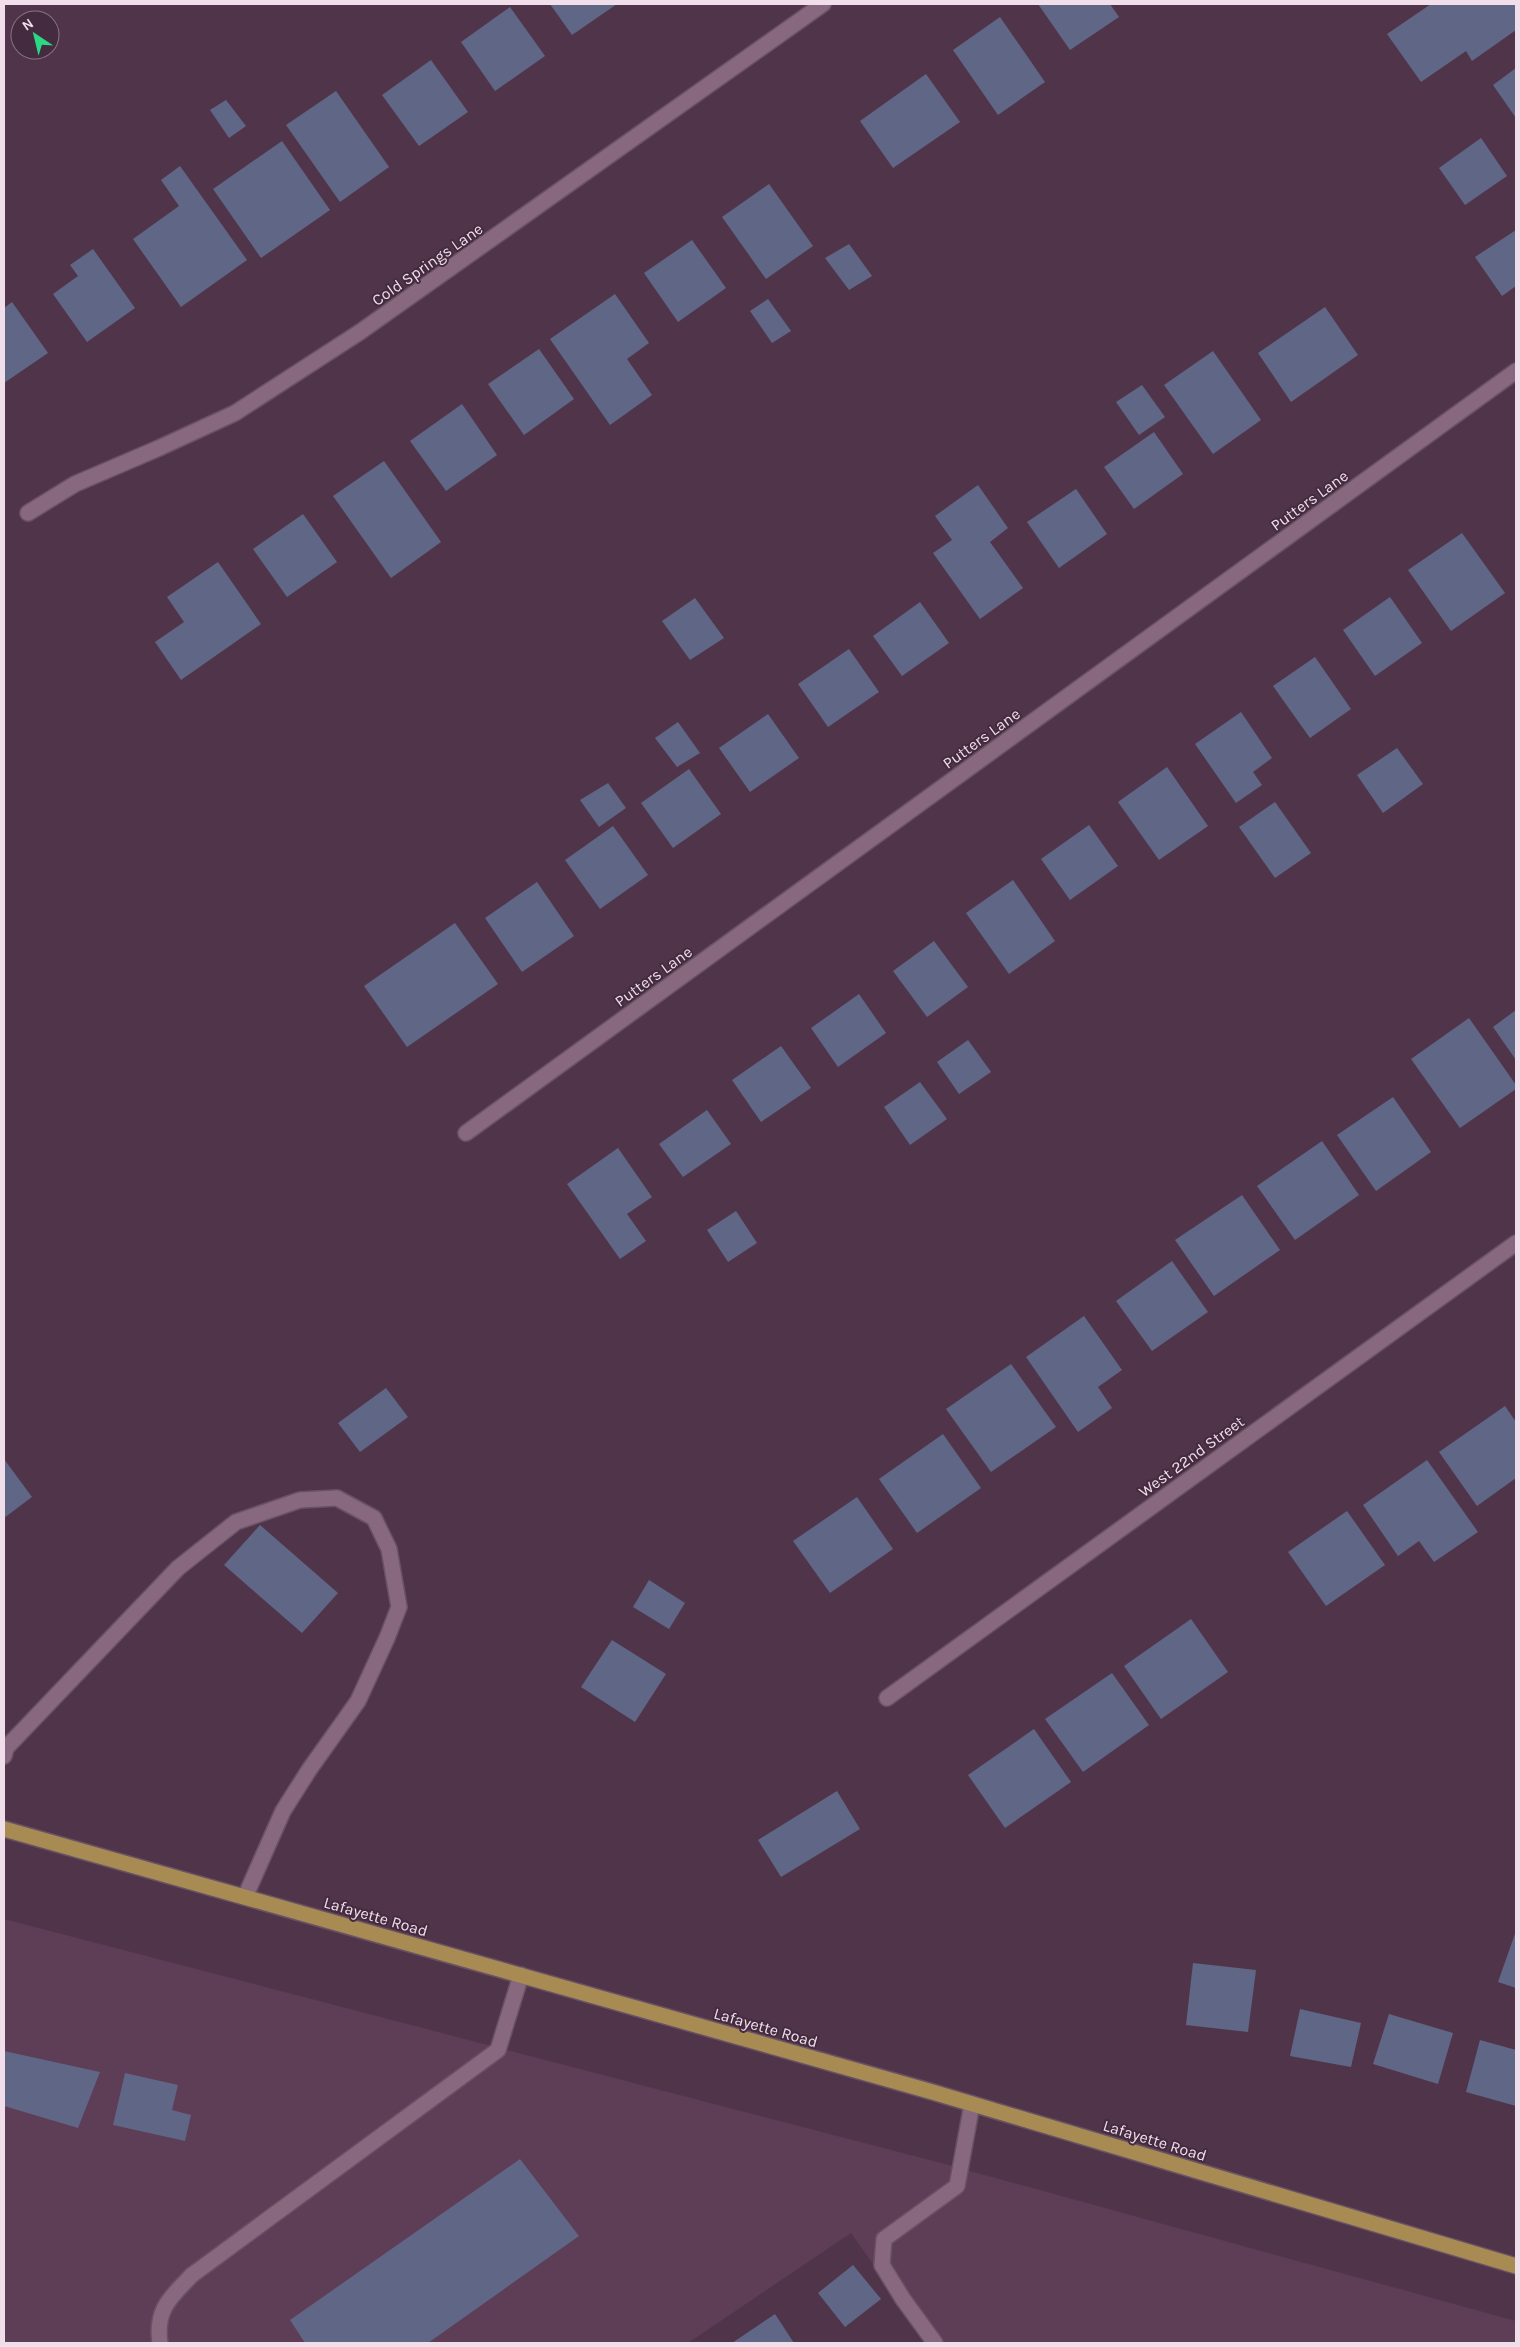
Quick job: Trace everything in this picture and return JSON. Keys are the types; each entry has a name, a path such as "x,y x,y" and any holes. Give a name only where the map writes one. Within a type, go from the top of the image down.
{"main road":[{"name":"Lafayette Road","path":"4,1829 972,2104 1516,2266"}],"street":[{"name":"Cold Springs Lane","path":"28,513 75,484 235,413 360,332 822,4"},
{"name":"Putters Lane","path":"466,1133 1516,371"},
{"name":"West 22nd Street","path":"887,1698 1516,1243"},
{"path":"4,1756 6,1748 178,1568 236,1522 300,1500 337,1498 374,1518 390,1549 399,1607 358,1701 309,1770 284,1811 245,1897"},
{"path":"160,2343 157,2327 167,2301 192,2275 498,2050 520,1975"},
{"path":"935,2343 903,2299 882,2265 884,2239 957,2186 972,2104"}],"shaded area":[{"path":"4,1919 941,2163 1516,2321 1516,2343 929,2343 851,2233 688,2343 4,2343"}],"building":[{"path":"550,4 617,4 572,35"},
{"path":"1038,4 1110,4 1119,17 1070,50"},
{"path":"1431,4 1516,4 1516,30 1472,61 1466,51 1421,82 1387,34"},
{"path":"510,7 545,56 495,91 461,42"},
{"path":"1000,17 1045,82 998,115 953,50"},
{"path":"431,60 468,112 419,146 382,95"},
{"path":"1516,68 1516,118 1493,85"},
{"path":"926,74 960,122 893,168 860,121"},
{"path":"336,91 389,167 340,202 286,125"},
{"path":"226,100 246,126 229,138 210,110"},
{"path":"1481,138 1507,176 1465,205 1439,168"},
{"path":"282,141 330,210 261,258 213,189"},
{"path":"180,166 247,260 181,307 133,239 179,206 161,180"},
{"path":"769,184 813,246 766,279 722,217"},
{"path":"1516,230 1516,286 1502,296 1475,257"},
{"path":"692,240 726,288 678,322 644,273"},
{"path":"849,244 872,276 849,290 825,258"},
{"path":"93,249 135,308 87,342 53,294 78,276 70,265"},
{"path":"615,294 649,343 627,359 652,395 610,425 550,339"},
{"path":"768,299 791,331 772,343 750,311"},
{"path":"12,302 48,353 4,383 4,308"},
{"path":"1325,307 1358,355 1291,402 1258,353"},
{"path":"539,349 574,399 524,435 488,384"},
{"path":"1213,351 1261,420 1213,454 1164,385"},
{"path":"1142,385 1165,417 1139,435 1116,402"},
{"path":"462,404 497,455 446,491 410,441"},
{"path":"1154,432 1183,474 1134,509 1104,467"},
{"path":"384,461 441,542 391,578 333,496"},
{"path":"978,485 1008,528 990,542 1023,588 980,619 933,553 952,540 935,516"},
{"path":"1076,489 1107,534 1059,568 1027,522"},
{"path":"303,514 337,562 287,597 253,549"},
{"path":"1462,533 1505,593 1451,631 1408,570"},
{"path":"218,562 261,624 181,680 155,642 184,622 167,597"},
{"path":"1390,597 1422,643 1375,676 1343,630"},
{"path":"695,598 724,638 690,660 662,621"},
{"path":"920,602 949,643 902,676 873,636"},
{"path":"849,649 879,692 828,727 798,684"},
{"path":"1315,657 1351,709 1310,738 1273,686"},
{"path":"1241,712 1272,758 1253,772 1262,785 1236,803 1195,744"},
{"path":"768,714 799,758 750,792 719,748"},
{"path":"678,722 700,753 677,767 655,738"},
{"path":"1397,748 1423,784 1383,813 1357,775"},
{"path":"1167,767 1208,826 1159,860 1118,802"},
{"path":"689,769 721,814 673,848 641,803"},
{"path":"608,783 626,808 599,827 580,800"},
{"path":"1275,802 1311,853 1275,878 1239,827"},
{"path":"1089,825 1118,866 1070,900 1041,859"},
{"path":"613,826 648,875 600,909 565,860"},
{"path":"1013,880 1055,941 1009,974 966,913"},
{"path":"537,882 574,936 522,972 485,918"},
{"path":"455,923 498,984 407,1047 364,986"},
{"path":"934,941 968,987 927,1017 893,971"},
{"path":"859,994 886,1033 838,1067 811,1028"},
{"path":"1516,1010 1516,1060 1493,1027"},
{"path":"1469,1018 1516,1085 1516,1089 1460,1128 1411,1059"},
{"path":"968,1040 991,1072 959,1094 937,1062"},
{"path":"781,1046 811,1088 761,1122 732,1080"},
{"path":"920,1082 947,1119 910,1145 884,1107"},
{"path":"1393,1097 1431,1152 1376,1191 1337,1135"},
{"path":"707,1110 731,1144 683,1177 659,1144"},
{"path":"1322,1141 1359,1195 1295,1240 1257,1186"},
{"path":"618,1148 652,1197 627,1214 646,1241 620,1259 567,1184"},
{"path":"1242,1195 1280,1250 1214,1296 1175,1240"},
{"path":"736,1211 757,1243 728,1262 707,1230"},
{"path":"1172,1261 1208,1312 1152,1351 1116,1301"},
{"path":"1084,1316 1122,1370 1098,1387 1112,1408 1078,1432 1026,1357"},
{"path":"1011,1364 1056,1427 991,1472 946,1409"},
{"path":"386,1388 408,1417 360,1452 338,1423"},
{"path":"1505,1406 1516,1422 1516,1478 1477,1506 1439,1452"},
{"path":"943,1434 981,1488 917,1533 879,1479"},
{"path":"4,1459 32,1497 4,1518"},
{"path":"1427,1460 1478,1532 1434,1562 1419,1541 1398,1556 1363,1505"},
{"path":"857,1497 893,1549 830,1593 793,1541"},
{"path":"1347,1511 1385,1565 1326,1606 1288,1552"},
{"path":"260,1525 338,1593 302,1633 224,1565"},
{"path":"649,1580 685,1603 669,1629 633,1607"},
{"path":"1191,1619 1228,1672 1161,1719 1124,1666"},
{"path":"612,1640 666,1674 635,1722 581,1687"},
{"path":"1112,1673 1149,1725 1083,1772 1045,1719"},
{"path":"1034,1729 1071,1782 1005,1828 968,1775"},
{"path":"837,1791 860,1829 781,1877 758,1840"},
{"path":"1516,1931 1516,1988 1498,1982"},
{"path":"1193,1963 1256,1970 1248,2032 1186,2025"},
{"path":"1300,2009 1361,2023 1351,2067 1290,2056"},
{"path":"1389,2014 1453,2033 1438,2084 1373,2064"},
{"path":"1480,2040 1516,2050 1516,2106 1466,2092"},
{"path":"4,2051 100,2072 78,2128 4,2106"},
{"path":"125,2073 178,2085 172,2110 191,2115 185,2141 113,2125"},
{"path":"520,2159 579,2236 428,2343 305,2343 290,2320"},
{"path":"853,2265 881,2299 845,2327 818,2293"},
{"path":"775,2314 794,2343 732,2343"}]}
